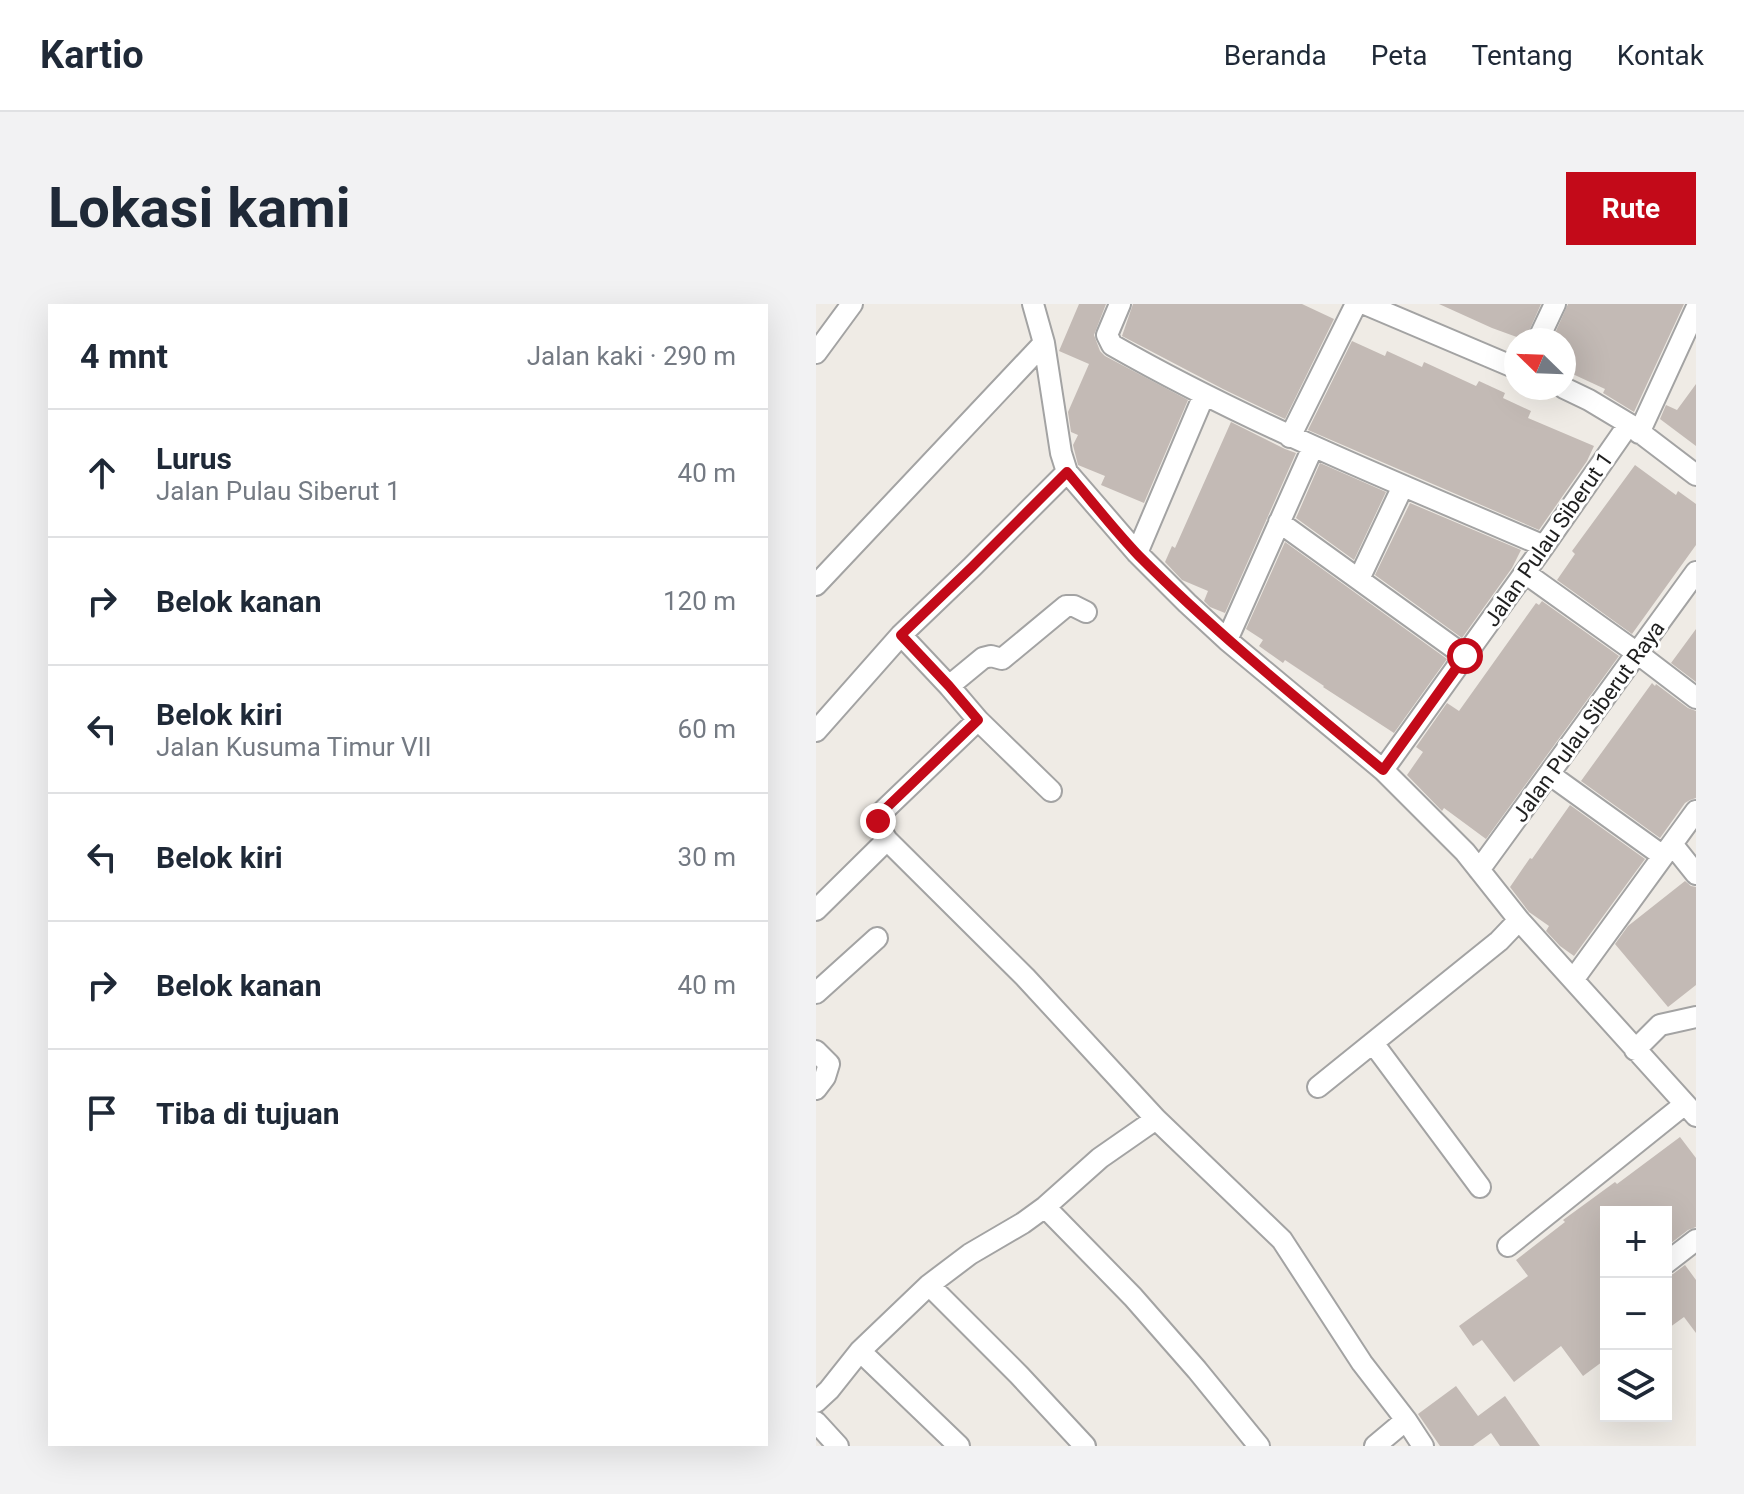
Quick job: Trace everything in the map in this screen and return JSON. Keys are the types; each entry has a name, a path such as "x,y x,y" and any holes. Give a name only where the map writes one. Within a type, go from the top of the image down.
{"street":[{"path":"816,353 852,304"},
{"path":"1120,304 1107,335 1112,345 1290,437 1544,546"},
{"path":"1290,437 1356,304"},
{"path":"1365,304 1504,363"},
{"path":"1544,328 1555,304"},
{"path":"1040,309 1061,453 1067,472 1137,553 1227,640 1383,770 1465,852 1519,920 1690,1110 1508,1246"},
{"name":"Jalan Pulau Siberut 1","path":"1383,770 1544,546 1634,428 1696,309"},
{"path":"816,585 1044,343"},
{"path":"1576,394 1634,428 1696,475"},
{"path":"1137,553 1204,395"},
{"path":"1227,640 1313,447"},
{"path":"816,731 901,635 1067,472"},
{"path":"1359,579 1403,486"},
{"path":"1279,522 1465,656"},
{"name":"Jalan Pulau Siberut Raya","path":"1479,870 1696,572"},
{"path":"1525,573 1696,698"},
{"path":"949,686 983,658 991,656 1002,659 1066,606 1086,612"},
{"path":"901,635 978,720 1051,791"},
{"path":"978,720 880,814 880,830 1025,977 1156,1119 1282,1240 1362,1363 1423,1446"},
{"path":"1549,774 1668,850 1696,874"},
{"path":"1573,980 1696,811"},
{"path":"816,910 887,840"},
{"path":"1318,1087 1499,941 1519,920"},
{"path":"816,993 877,938"},
{"path":"1635,1050 1660,1025 1696,1017"},
{"path":"1373,1043 1480,1187"},
{"path":"816,1051 829,1064 825,1077 816,1089"},
{"path":"816,1402 860,1351 929,1285 970,1254 1045,1207 1100,1158 1156,1119"},
{"path":"1045,1207 1133,1297 1259,1446"},
{"path":"1672,1258 1696,1240"},
{"path":"929,1285 1085,1446"},
{"path":"860,1351 959,1446"},
{"path":"1375,1446 1406,1420"},
{"path":"816,1422 838,1446"}],"building":[{"path":"1079,304 1106,304 1094,335 1105,356 1188,400 1144,503 1101,485 1105,476 1078,465 1073,445 1078,435 1071,432 1068,412 1089,364 1059,351"},
{"path":"1133,304 1302,304 1334,319 1285,419 1122,336"},
{"path":"1439,304 1541,304 1530,328 1504,328 1504,332"},
{"path":"1568,304 1684,304 1634,412 1603,393 1605,389 1576,376 1576,328 1557,328"},
{"path":"1352,341 1385,356 1387,351 1422,367 1424,362 1476,386 1479,381 1504,393 1504,400 1531,411 1528,418 1594,446 1539,530 1308,430"},
{"path":"1696,384 1696,446 1660,419 1666,405 1677,410"},
{"path":"1231,422 1296,453 1225,613 1204,601 1208,591 1182,580 1165,562 1172,546 1175,548"},
{"path":"1320,463 1386,492 1354,560 1296,518"},
{"path":"1635,465 1676,495 1678,491 1696,504 1696,545 1632,634 1557,580 1575,554 1572,551"},
{"path":"1410,503 1521,550 1512,568 1462,638 1375,575"},
{"path":"1285,542 1447,659 1394,733 1285,660 1283,663 1259,646 1263,640 1246,629"},
{"path":"1542,601 1619,656 1486,839 1444,808 1442,811 1407,775 1423,752 1416,747 1447,703 1459,711 1536,603 1539,605"},
{"path":"1696,629 1696,682 1671,663"},
{"path":"1652,683 1696,711 1696,798 1685,803 1660,838 1581,781"},
{"path":"1570,805 1645,859 1574,956 1546,931 1549,926 1529,912 1510,887"},
{"path":"1685,881 1696,887 1696,985 1668,1007 1615,944 1628,926"},
{"path":"1680,1137 1696,1158 1696,1227 1672,1242 1672,1206 1600,1206 1600,1363 1583,1376 1561,1346 1514,1382 1482,1340 1473,1346 1459,1326 1528,1276 1516,1260 1565,1222 1563,1220 1615,1182 1617,1184"},
{"path":"1685,1265 1696,1280 1696,1333 1684,1317 1672,1326 1673,1274"},
{"path":"1456,1386 1478,1416 1505,1396 1540,1446 1500,1446 1491,1433 1473,1446 1440,1446 1418,1414"}],"route":[{"path":"878,821 880,814 978,720 901,635 1067,472 1137,553 1187,603 1383,770 1465,656"}]}
